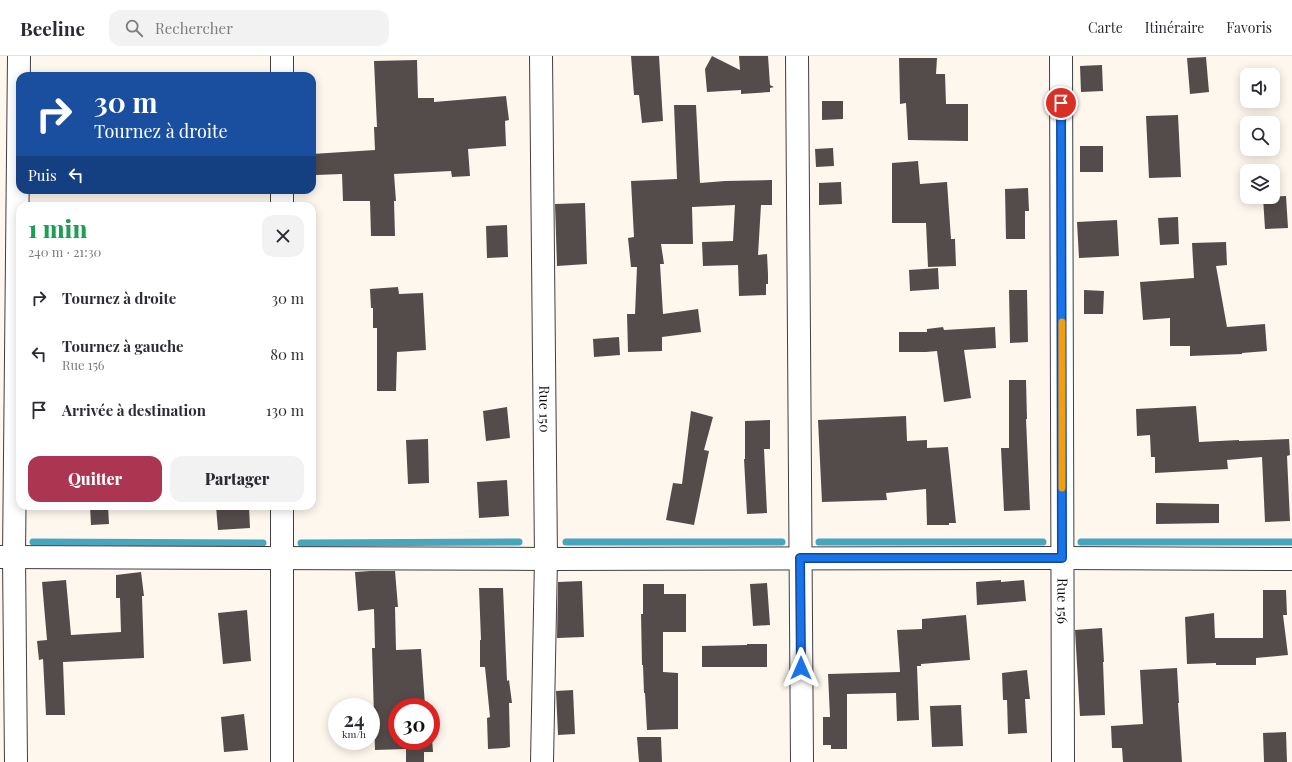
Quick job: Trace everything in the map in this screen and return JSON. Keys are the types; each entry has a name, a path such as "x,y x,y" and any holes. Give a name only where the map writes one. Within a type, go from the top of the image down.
{"street":[{"path":"19,56 19,72"},
{"path":"282,56 282,72"},
{"name":"Rue 150","path":"541,56 546,559 542,762"},
{"path":"797,56 802,762"},
{"name":"Rue 156","path":"1061,56 1063,762"},
{"path":"16,181 7,557 16,762"},
{"path":"282,510 282,762"},
{"path":"7,557 1292,559"}],"building":[{"path":"631,56 659,56 663,121 642,123 639,95 634,95"},
{"path":"712,56 740,70 739,56 768,56 770,85 774,87 770,88 770,92 741,94 741,90 707,92 705,69"},
{"path":"1206,57 1209,92 1190,94 1187,58"},
{"path":"899,58 937,58 936,74 945,74 946,104 968,104 968,141 908,140 906,103 900,104"},
{"path":"417,60 418,98 434,98 434,102 506,96 509,120 505,121 506,146 468,149 470,176 452,177 451,171 394,174 396,201 394,201 395,236 371,236 370,201 343,201 342,174 316,175 316,154 375,150 374,127 377,127 374,61"},
{"path":"1102,65 1103,91 1081,92 1080,66"},
{"path":"822,101 843,101 843,119 822,120"},
{"path":"674,105 696,105 700,183 772,180 772,205 761,205 758,255 767,254 768,284 766,284 766,295 739,296 738,265 703,266 702,242 733,241 735,205 692,207 693,244 661,244 664,264 660,264 663,314 698,309 701,332 662,337 662,351 628,352 627,314 635,314 637,267 631,267 628,238 634,237 631,181 677,179"},
{"path":"1178,115 1181,177 1149,178 1146,116"},
{"path":"1080,146 1103,146 1103,172 1080,172"},
{"path":"833,148 834,166 816,167 815,149"},
{"path":"918,161 920,184 947,182 951,239 955,239 956,266 928,267 926,223 892,223 892,163"},
{"path":"841,182 842,204 819,205 819,183"},
{"path":"1028,188 1029,211 1025,211 1025,239 1006,239 1005,189"},
{"path":"1280,196 1286,196 1288,228 1265,229 1263,204 1280,204"},
{"path":"585,203 587,264 557,266 555,204"},
{"path":"1178,217 1179,244 1160,245 1158,218"},
{"path":"1117,220 1119,256 1079,258 1077,222"},
{"path":"507,225 508,257 487,258 486,226"},
{"path":"1226,242 1227,265 1216,266 1227,327 1265,324 1267,351 1242,354 1190,356 1190,346 1170,346 1170,318 1143,320 1140,282 1194,278 1192,243"},
{"path":"938,268 939,289 910,291 909,270"},
{"path":"398,287 399,294 423,293 426,350 397,352 396,391 377,391 377,328 373,328 373,308 371,308 370,289"},
{"path":"1009,290 1027,290 1028,342 1010,343"},
{"path":"1084,290 1104,291 1103,314 1084,314"},
{"path":"943,327 944,330 995,327 996,348 964,350 971,398 944,402 937,351 899,352 899,332 927,332 927,329"},
{"path":"619,337 620,355 594,357 593,339"},
{"path":"1009,380 1026,380 1030,510 1004,511 1001,448 1009,448"},
{"path":"1196,406 1199,442 1289,439 1290,455 1287,456 1290,521 1265,522 1262,457 1227,460 1228,469 1155,473 1155,457 1151,457 1150,435 1137,436 1136,409"},
{"path":"507,407 510,438 486,441 483,411"},
{"path":"691,411 713,417 704,450 709,451 694,525 666,520 673,483 682,484"},
{"path":"906,416 907,441 927,440 927,448 948,447 956,523 949,523 949,525 927,525 926,489 886,493 887,500 822,502 818,420"},
{"path":"770,420 770,449 764,449 767,513 747,514 744,459 745,421"},
{"path":"428,439 429,483 408,484 406,440"},
{"path":"507,480 509,516 479,518 477,482"},
{"path":"1156,503 1219,504 1219,523 1156,524"},
{"path":"90,510 108,510 109,524 91,525"},
{"path":"216,510 249,510 250,528 218,530"},
{"path":"395,571 398,607 395,607 396,650 421,649 424,698 388,698 388,750 380,750 380,698 373,698 372,648 375,648 374,609 358,611 355,572"},
{"path":"141,572 144,596 142,596 144,658 63,662 65,715 46,715 43,659 39,660 37,641 47,640 42,582 66,580 71,635 121,632 120,598 116,598 116,575"},
{"path":"1001,580 1001,582 1024,580 1026,601 977,605 976,582"},
{"path":"582,581 584,637 557,638 558,582"},
{"path":"767,583 770,625 753,626 750,584"},
{"path":"643,584 664,584 664,594 686,594 686,632 663,632 663,672 678,673 678,729 647,730 642,665 641,614 643,614"},
{"path":"479,588 503,588 507,681 509,680 512,703 509,703 510,747 505,748 488,749 487,718 490,717 485,667 480,667 481,640"},
{"path":"1263,590 1286,590 1287,615 1283,615 1288,655 1256,658 1256,665 1216,665 1216,663 1187,664 1185,617 1214,613 1215,638 1263,638"},
{"path":"247,610 251,661 223,664 218,613"},
{"path":"966,615 970,660 921,664 921,666 917,666 919,720 897,721 896,693 847,694 847,749 831,749 831,745 823,745 823,717 830,717 828,674 900,672 897,630 922,629 922,619"},
{"path":"1102,628 1105,715 1080,716 1075,630"},
{"path":"767,644 767,667 702,667 702,646"},
{"path":"1177,668 1182,762 1123,762 1122,748 1112,748 1111,726 1143,724 1140,670"},
{"path":"1027,670 1030,699 1025,699 1027,733 1008,734 1007,700 1003,700 1002,673"},
{"path":"573,690 575,734 558,735 556,691"},
{"path":"961,705 963,746 932,747 930,706"},
{"path":"244,714 248,750 224,752 221,717"},
{"path":"1286,732 1287,762 1264,762 1263,733"},
{"path":"637,737 661,737 662,762 639,762"},
{"path":"406,750 433,750 433,752 424,752 424,762 406,762"}],"waterway":[{"path":"33,542 263,543"},
{"path":"301,543 519,542"},
{"path":"566,542 782,542"},
{"path":"819,542 1043,542"},
{"path":"1081,542 1292,542"}],"slow traffic":[{"path":"1062,322 1062,488"}],"route":[{"path":"801,668 800,558 1062,558 1061,103"}]}
